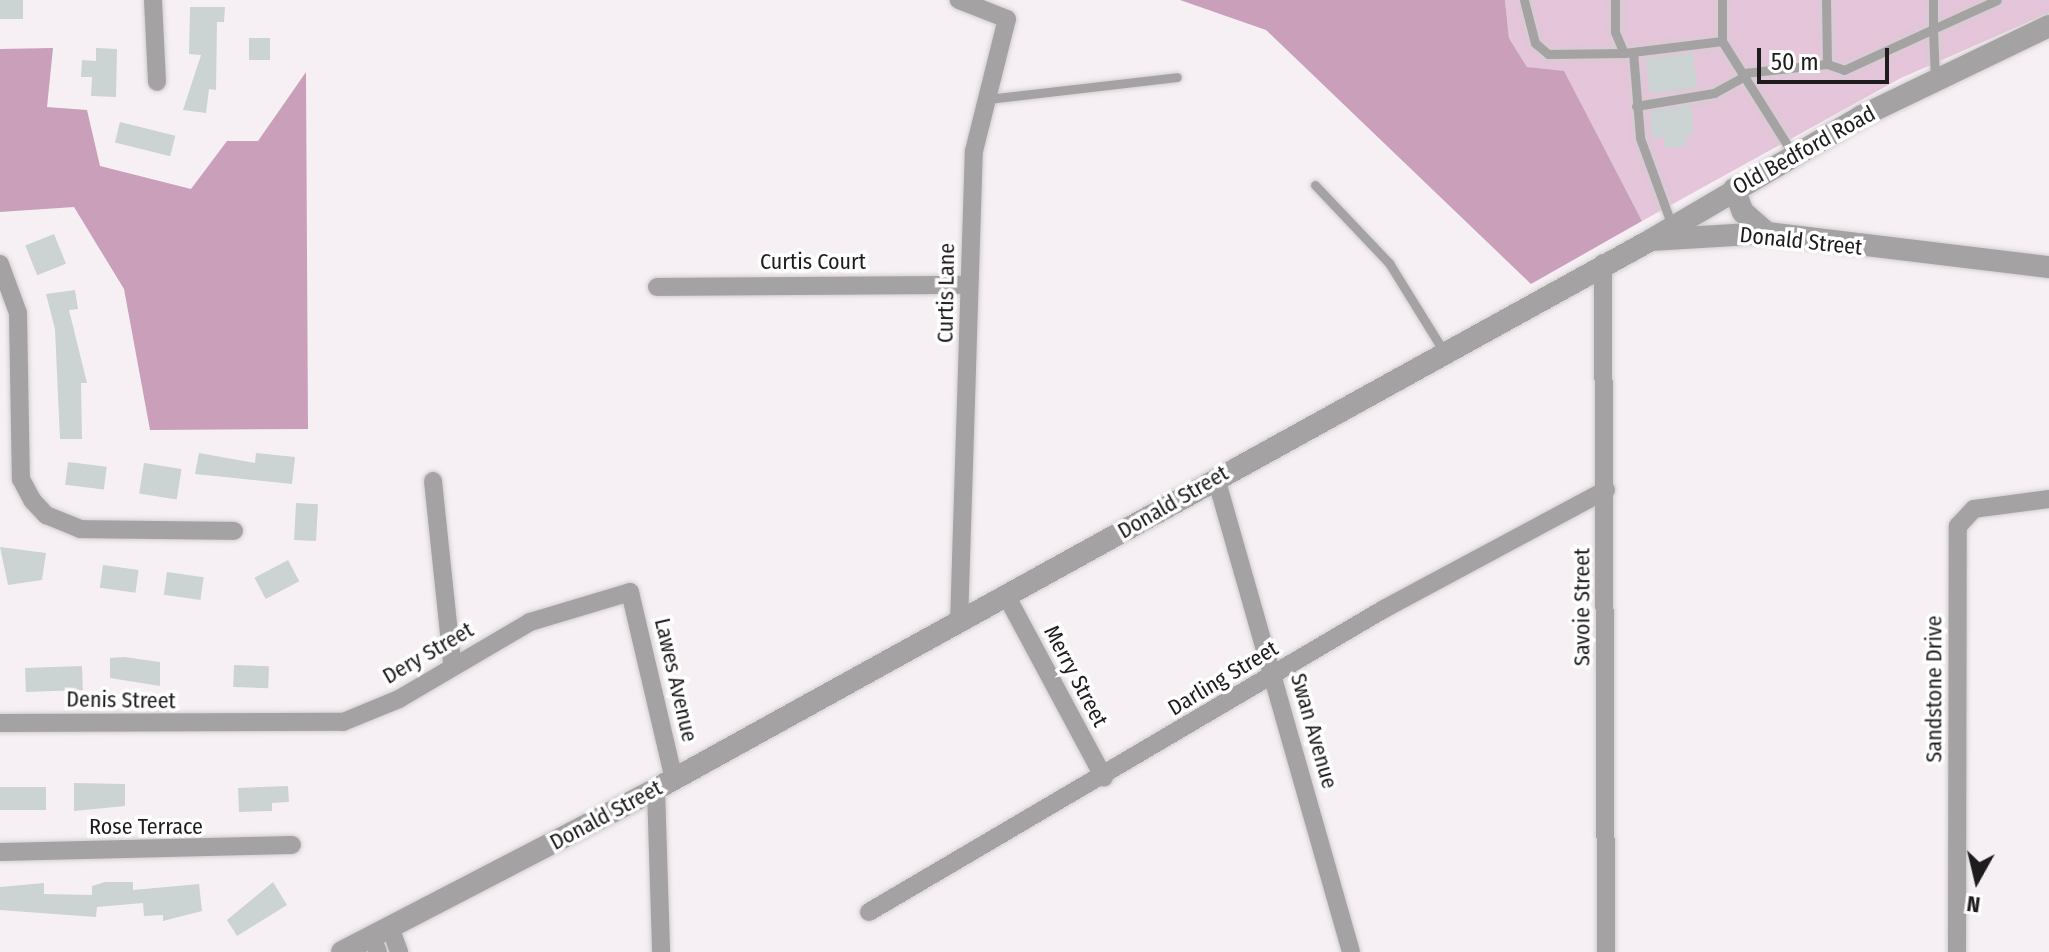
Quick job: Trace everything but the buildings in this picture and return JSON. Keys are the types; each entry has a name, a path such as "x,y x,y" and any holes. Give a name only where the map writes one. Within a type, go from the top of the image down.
{"street":[{"path":"153,0 157,82"},
{"name":"Curtis Lane","path":"959,0 1007,19 974,151 959,623"},
{"name":"Old Bedford Road","path":"1651,240 1793,154 1935,79 2049,26"},
{"path":"1734,189 1743,212 1767,233"},
{"name":"Donald Street","path":"342,952 380,939 665,784 1007,597 1443,350 1651,240 1767,233 2049,267"},
{"name":"Savoie Street","path":"1603,263 1606,952"},
{"path":"0,264 18,313 21,479 32,500 46,515 80,529 234,531"},
{"name":"Curtis Court","path":"657,287 969,285"},
{"name":"Swan Avenue","path":"1216,478 1351,952"},
{"path":"433,481 452,662"},
{"name":"Darling Street","path":"869,912 1104,778 1273,675 1606,490"},
{"name":"Sandstone Drive","path":"1957,952 1958,526 1974,509 2049,499"},
{"name":"Dery Street","path":"242,725 343,722 399,699 452,662 569,606 630,592"},
{"name":"Lawes Avenue","path":"630,592 665,784 661,952"},
{"name":"Merry Street","path":"1007,597 1104,778"},
{"name":"Denis Street","path":"0,723 242,725"},
{"name":"Rose Terrace","path":"0,852 292,845"},
{"path":"380,939 399,952"}],"lane":[{"path":"1524,0 1535,43 1548,54 1629,52 1722,41"},
{"path":"1615,0 1615,32 1629,52 1636,106 1672,226"},
{"path":"1722,0 1722,41 1793,154"},
{"path":"1826,0 1827,64"},
{"path":"1933,0 1935,79"},
{"path":"1636,106 1700,97 1745,74 1827,64 1860,66 1997,0"},
{"path":"988,99 1177,77"},
{"path":"1315,185 1389,263 1443,350"}],"shaded area":[{"path":"1180,0 1505,0 1509,38 1527,67 1564,71 1642,221 1531,284 1266,30"},
{"path":"1505,0 2049,0 2049,13 1901,78 1642,221 1564,72 1527,67 1509,38"},
{"path":"53,48 47,107 87,110 100,166 191,189 227,141 258,141 306,72 308,429 150,430 124,289 74,207 0,212 0,49"}]}
